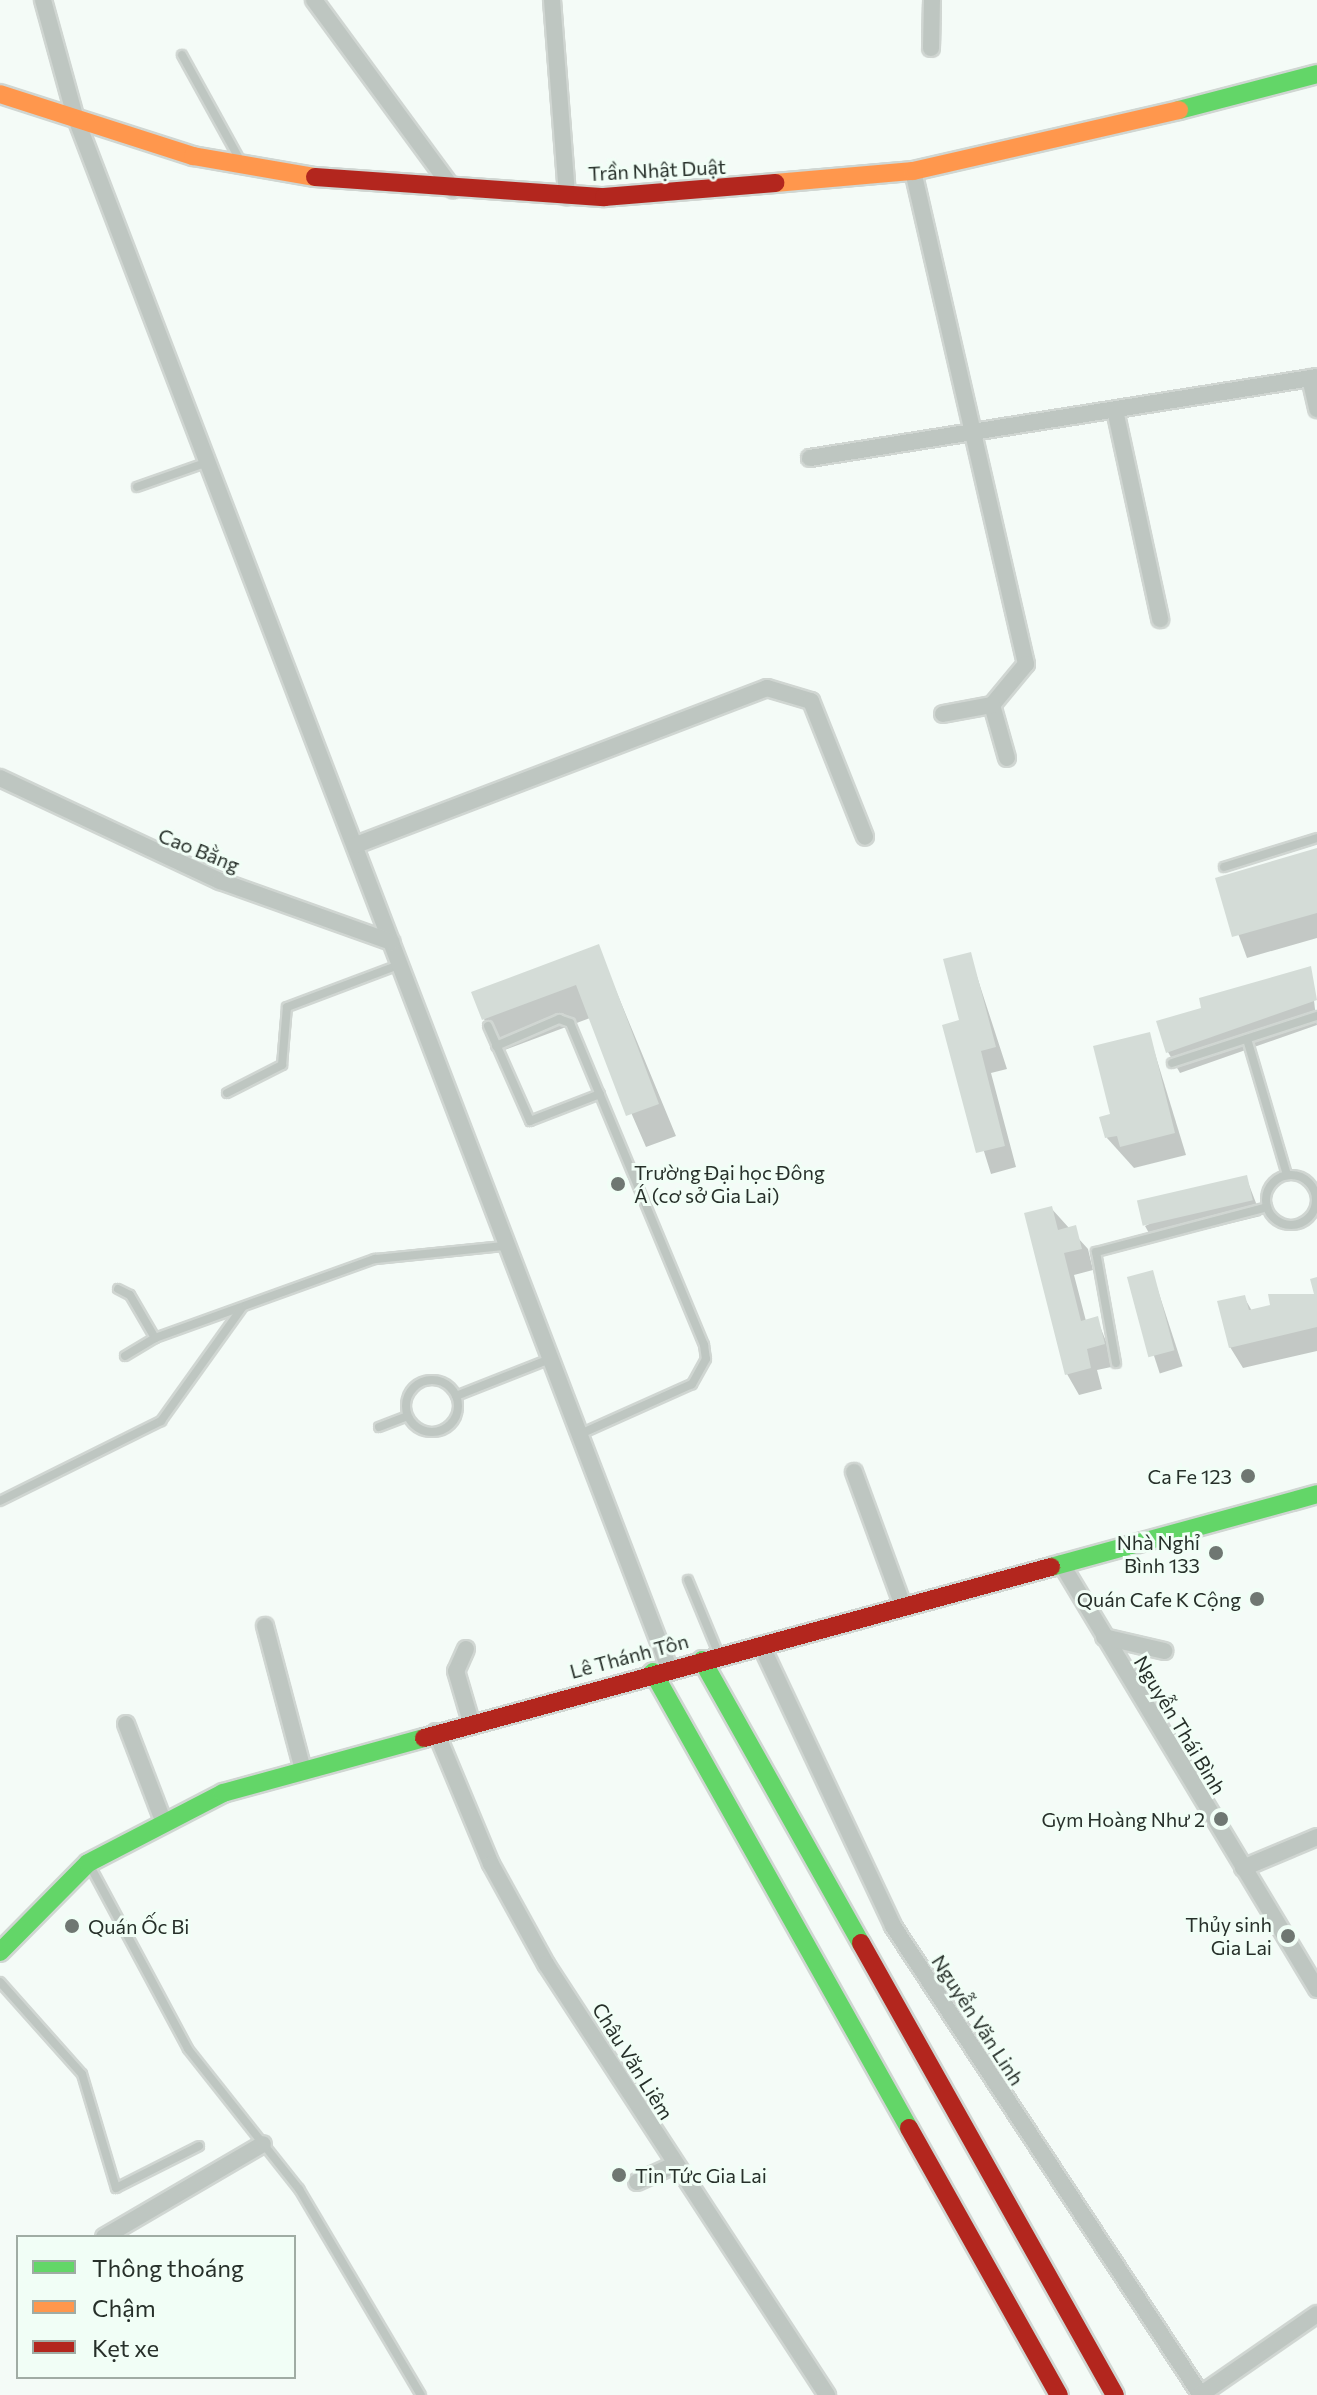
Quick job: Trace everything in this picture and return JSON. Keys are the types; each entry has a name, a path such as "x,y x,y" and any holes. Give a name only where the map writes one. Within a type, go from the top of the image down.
{"street":[{"path":"43,0 75,116 356,845 504,1246 580,1434 661,1670 1059,2395"},
{"path":"314,0 453,189"},
{"path":"552,0 567,196"},
{"path":"931,48 932,0"},
{"name":"Trần Nhật Duật","path":"0,94 244,166 453,189 567,196 913,171 1044,146 1317,74"},
{"path":"913,171 1026,664 992,705 943,714"},
{"path":"810,458 1313,377 1317,409"},
{"path":"1115,410 1160,619"},
{"path":"356,845 767,688 811,701 865,837"},
{"path":"992,705 1007,758"},
{"name":"Cao Bằng","path":"0,778 178,864 391,942"},
{"path":"854,1472 903,1606"},
{"name":"Lê Thánh Tôn","path":"0,1952 88,1863 162,1818 302,1766 1317,1494"},
{"name":"Nguyễn Thái Bình","path":"1061,1563 1317,1989"},
{"path":"265,1626 302,1766"},
{"path":"1104,1637 1164,1651"},
{"name":"Nguyễn Văn Linh","path":"761,1645 893,1926 1200,2395"},
{"path":"466,1649 456,1671 471,1722"},
{"path":"710,1658 1115,2395"},
{"path":"126,1724 162,1818"},
{"name":"Châu Văn Liêm","path":"436,1732 519,1918 674,2165 827,2395"},
{"path":"1243,1868 1317,1837"},
{"path":"107,2235 263,2144"},
{"path":"637,2182 674,2165"},
{"path":"1200,2395 1317,2314"}],"lane":[{"path":"182,55 244,166"},
{"path":"137,487 208,461"},
{"path":"1224,867 1317,838"},
{"path":"227,1093 282,1065 287,1007 399,965"},
{"path":"1172,1063 1317,1016"},
{"path":"496,1046 564,1019 600,1094 706,1359 692,1384 580,1434"},
{"path":"488,1026 530,1121 600,1094"},
{"path":"1247,1039 1287,1175"},
{"path":"1267,1207 1271,1185 1287,1175"},
{"path":"1267,1207 1282,1223 1314,1216 1310,1183 1287,1175"},
{"path":"1116,1363 1096,1252 1267,1207"},
{"path":"125,1356 155,1338 375,1259 504,1246"},
{"path":"118,1289 130,1295 155,1338"},
{"path":"0,1501 161,1421 243,1308"},
{"path":"456,1396 550,1359"},
{"path":"422,1382 442,1382 456,1396 456,1417 442,1431 421,1431 407,1416 408,1396 422,1382"},
{"path":"379,1427 407,1416"},
{"path":"688,1580 710,1658"},
{"path":"88,1863 175,2029 299,2189 421,2395"},
{"path":"0,1982 82,2074 116,2188 199,2146"}],"building":[{"path":"1317,848 1317,913 1232,937 1215,878"},
{"path":"599,944 659,1104 626,1116 576,985 482,1020 471,992"},
{"path":"971,952 996,1047 981,1051 1005,1146 976,1153 942,1025 959,1020 943,959"},
{"path":"1311,966 1317,1000 1166,1053 1156,1021 1201,1008 1199,998"},
{"path":"1150,1032 1175,1133 1120,1147 1117,1136 1105,1138 1099,1117 1110,1114 1093,1046"},
{"path":"1247,1175 1253,1200 1143,1226 1137,1200"},
{"path":"1052,1206 1058,1230 1076,1225 1082,1249 1064,1253 1081,1321 1098,1316 1105,1344 1087,1349 1091,1368 1065,1375 1024,1213"},
{"path":"1153,1270 1174,1350 1148,1357 1127,1277"},
{"path":"1317,1277 1317,1327 1229,1348 1217,1301 1245,1295 1249,1310 1270,1305 1268,1294 1314,1294 1310,1279"}],"traffic: fast":[{"path":"1179,110 1317,74"},
{"path":"1051,1567 1317,1494"},
{"path":"702,1660 861,1943"},
{"path":"653,1672 909,2128"},
{"path":"0,1952 88,1863 223,1793 424,1738"}],"traffic: slow":[{"path":"0,94 193,156 315,177"},
{"path":"775,183 913,171 1179,110"}],"traffic: jam":[{"path":"315,177 604,197 775,183"},
{"path":"424,1738 1051,1567"},
{"path":"861,1943 1115,2395"},
{"path":"909,2128 1059,2395"}],"place":[{"name":"Trường Đại học Đông Á (cơ sở Gia Lai)","path":"618,1184"},
{"name":"Ca Fe 123","path":"1248,1476"},
{"name":"Nhà Nghỉ Bình 133","path":"1216,1553"},
{"name":"Quán Cafe K Cộng","path":"1257,1599"},
{"name":"Gym Hoàng Như 2","path":"1221,1819"},
{"name":"Quán Ốc Bi","path":"72,1926"},
{"name":"Thủy sinh Gia Lai","path":"1288,1936"},
{"name":"Tin Tức Gia Lai","path":"619,2175"}]}
